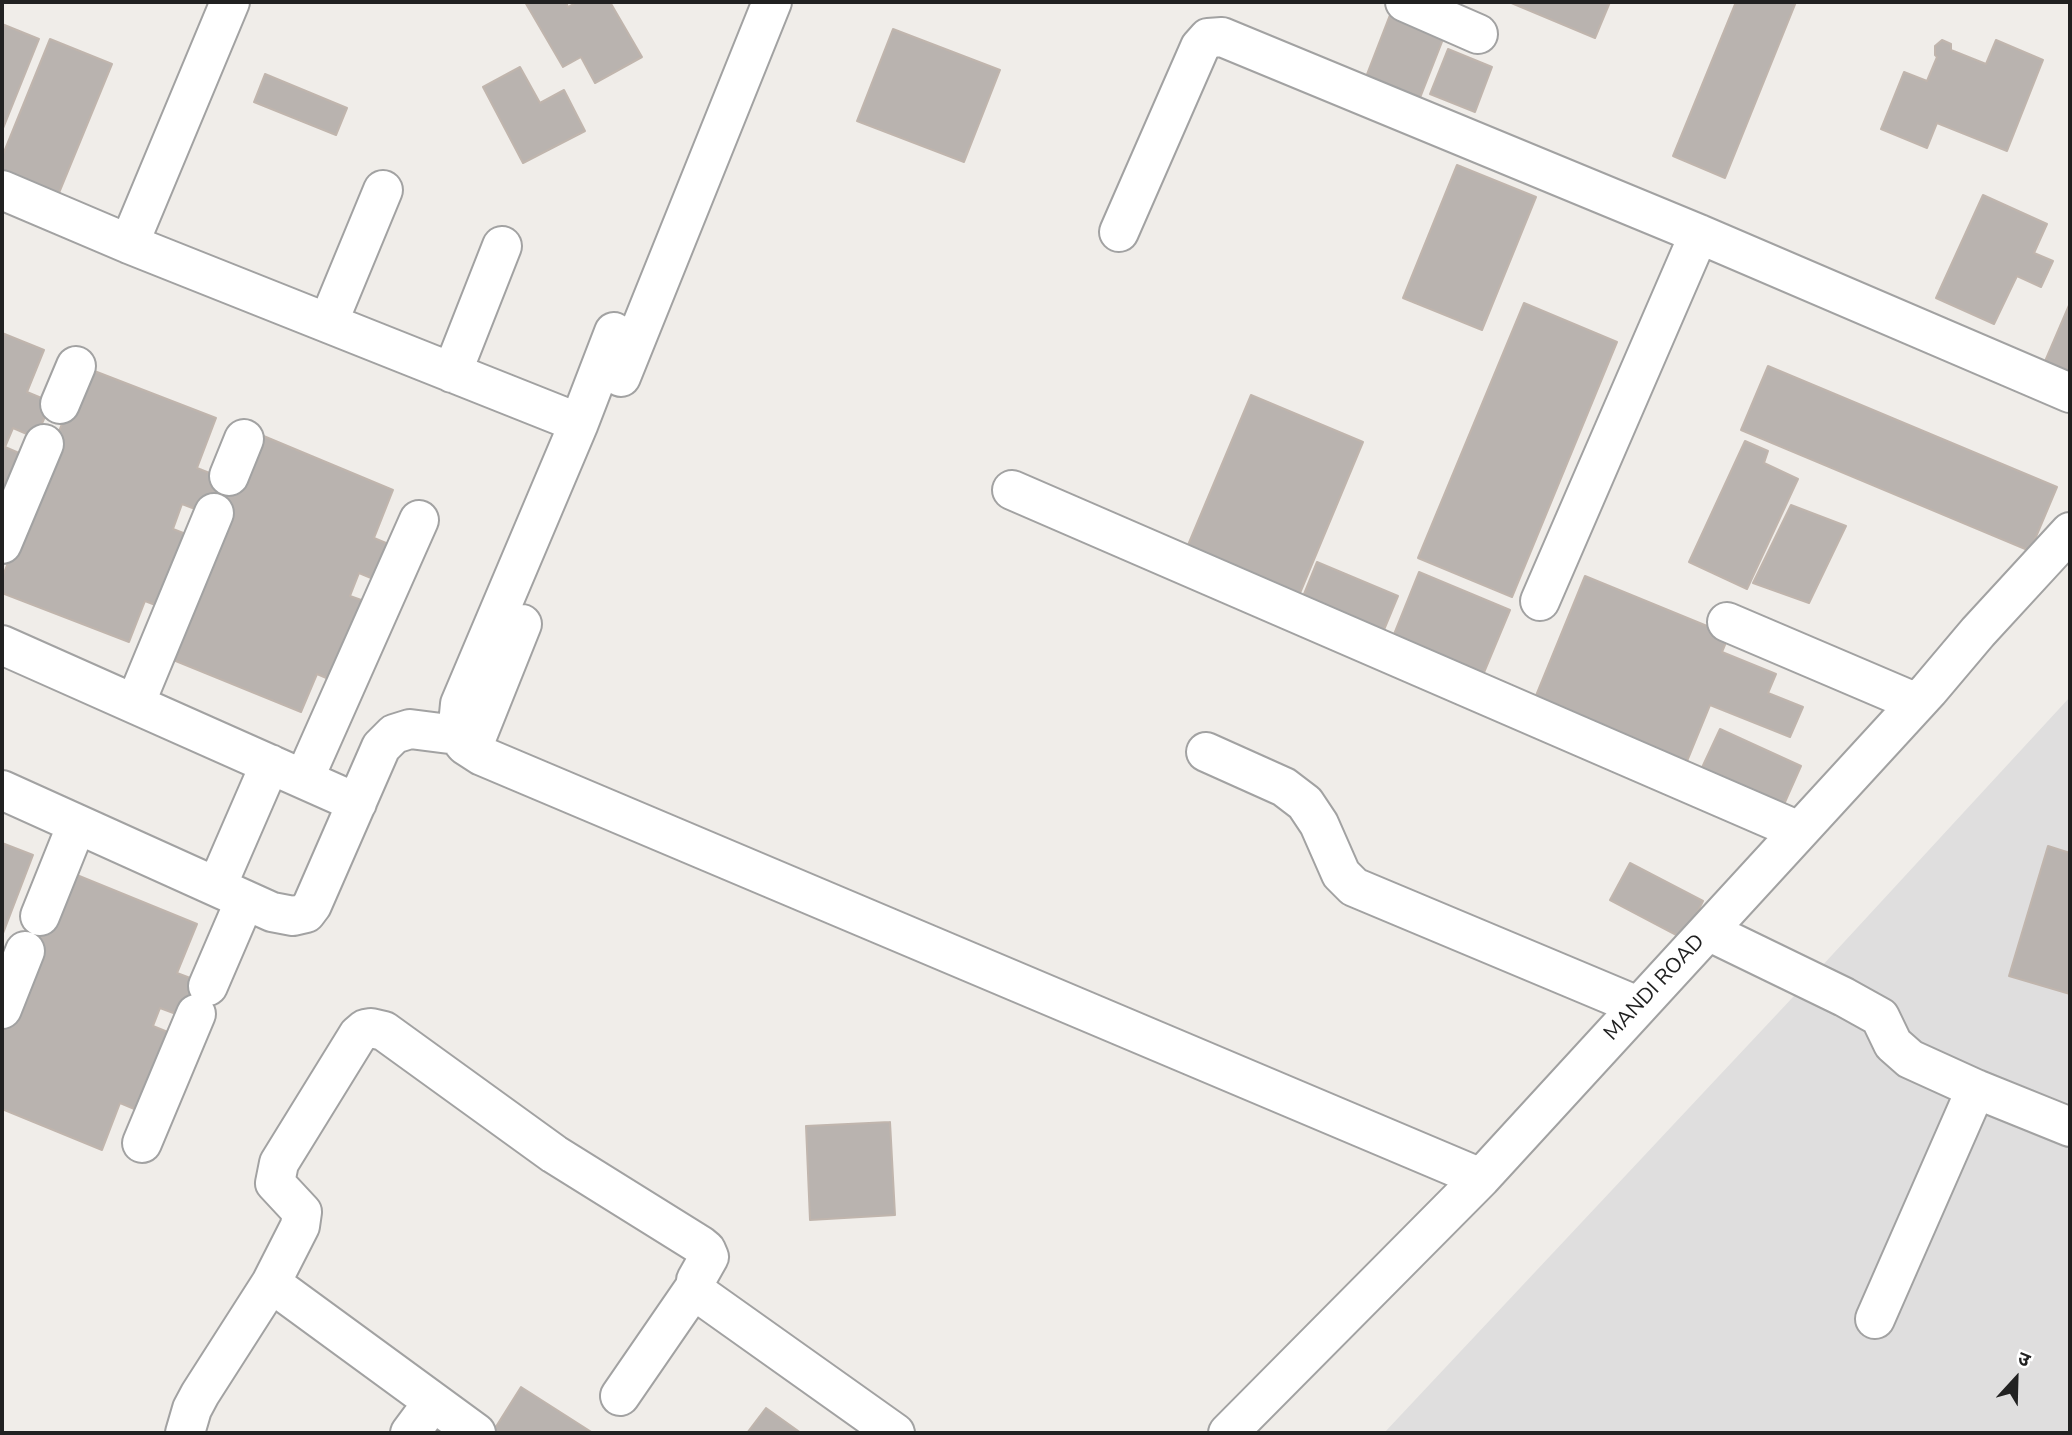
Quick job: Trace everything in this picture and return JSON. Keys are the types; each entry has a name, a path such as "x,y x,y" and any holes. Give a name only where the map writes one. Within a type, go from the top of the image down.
{"street":[{"path":"129,244 230,2"},
{"path":"464,742 772,2"},
{"path":"1405,2 1478,34"},
{"path":"1119,232 1200,47 1208,38 1222,37 1699,234 2070,393"},
{"path":"2,190 129,244 579,423"},
{"path":"328,323 383,190"},
{"path":"1540,601 1699,234"},
{"path":"452,373 502,246"},
{"path":"464,742 460,704 579,423 614,332"},
{"path":"60,404 76,366"},
{"path":"229,476 244,439"},
{"path":"2,544 44,444"},
{"path":"1012,490 1799,831"},
{"path":"135,704 214,513"},
{"path":"142,1143 202,1000 231,893 287,772 419,520"},
{"name":"MANDI ROAD","path":"1228,1433 1481,1178 1917,703 2070,532"},
{"path":"1727,622 1917,703"},
{"path":"2,645 357,803"},
{"path":"2,790 272,912 293,916 306,913 312,905 381,747 394,734 410,729 464,742 482,756 1481,1178"},
{"path":"1206,752 1284,788 1306,803 1319,824 1341,874 1354,887 1639,1006"},
{"path":"40,916 77,824"},
{"path":"1708,931 1880,1017 1893,1044 1910,1059 2070,1127"},
{"path":"2,1009 25,951"},
{"path":"185,1433 200,1394 271,1283 303,1216 299,1208 275,1183 279,1163 358,1035 371,1028 384,1031 554,1154 700,1245 709,1257 695,1287 620,1396"},
{"path":"1875,1319 1976,1089"},
{"path":"271,1283 476,1433"},
{"path":"695,1287 708,1302 892,1432"},
{"path":"410,1433 433,1402"}],"shaded area":[{"path":"2070,697 2070,1433 1384,1433 1809,980"}],"building":[{"path":"525,2 566,2 568,7 577,2 610,2 642,57 595,83 581,57 563,67"},
{"path":"1395,2 1449,24 1418,103 1364,82"},
{"path":"1509,2 1610,2 1595,38"},
{"path":"1736,2 1796,2 1725,178 1673,156"},
{"path":"2,24 39,39 2,131"},
{"path":"893,29 1000,70 964,162 857,121"},
{"path":"50,39 112,64 54,205 2,184 2,157"},
{"path":"1942,40 1951,44 1951,50 1986,64 1996,40 2043,60 2007,151 1937,123 1927,148 1881,129 1904,72 1927,81 1937,57 1935,46"},
{"path":"1448,49 1492,67 1475,112 1430,94"},
{"path":"520,67 540,103 564,90 585,131 523,163 483,87"},
{"path":"265,74 347,108 336,135 254,102"},
{"path":"1457,165 1536,197 1482,330 1403,298"},
{"path":"1983,195 2047,224 2034,253 2053,261 2041,287 2017,276 1994,324 1936,298"},
{"path":"1524,303 1617,342 1512,597 1418,558"},
{"path":"2070,303 2070,378 2043,366"},
{"path":"2,333 44,350 27,392 51,402 36,438 13,428 5,447 26,456 2,515"},
{"path":"1768,366 2057,487 2030,551 1741,430"},
{"path":"84,367 216,418 197,468 222,478 208,514 182,504 173,529 191,536 163,608 145,601 129,642 2,593 2,578"},
{"path":"1251,395 1363,442 1295,605 1183,557"},
{"path":"254,432 393,490 374,538 398,548 383,583 359,573 350,596 364,601 331,680 317,674 301,712 161,655"},
{"path":"1745,441 1768,451 1764,463 1798,479 1747,589 1689,562"},
{"path":"1791,505 1846,526 1809,603 1753,583"},
{"path":"1317,562 1398,596 1381,637 1300,604"},
{"path":"1419,572 1510,610 1480,682 1390,644"},
{"path":"1585,576 1729,635 1722,652 1776,674 1768,693 1803,707 1790,737 1710,705 1685,766 1533,703"},
{"path":"1720,729 1801,766 1781,811 1699,774"},
{"path":"2,843 33,855 2,936"},
{"path":"2048,846 2070,853 2070,994 2009,976"},
{"path":"1630,863 1703,901 1684,939 1610,900"},
{"path":"67,871 197,924 177,973 206,984 192,1020 160,1008 153,1026 175,1035 144,1113 120,1103 102,1150 2,1109 2,1032"},
{"path":"890,1122 895,1215 810,1220 806,1126"},
{"path":"521,1387 593,1433 492,1433"},
{"path":"766,1408 801,1433 747,1433"}]}
